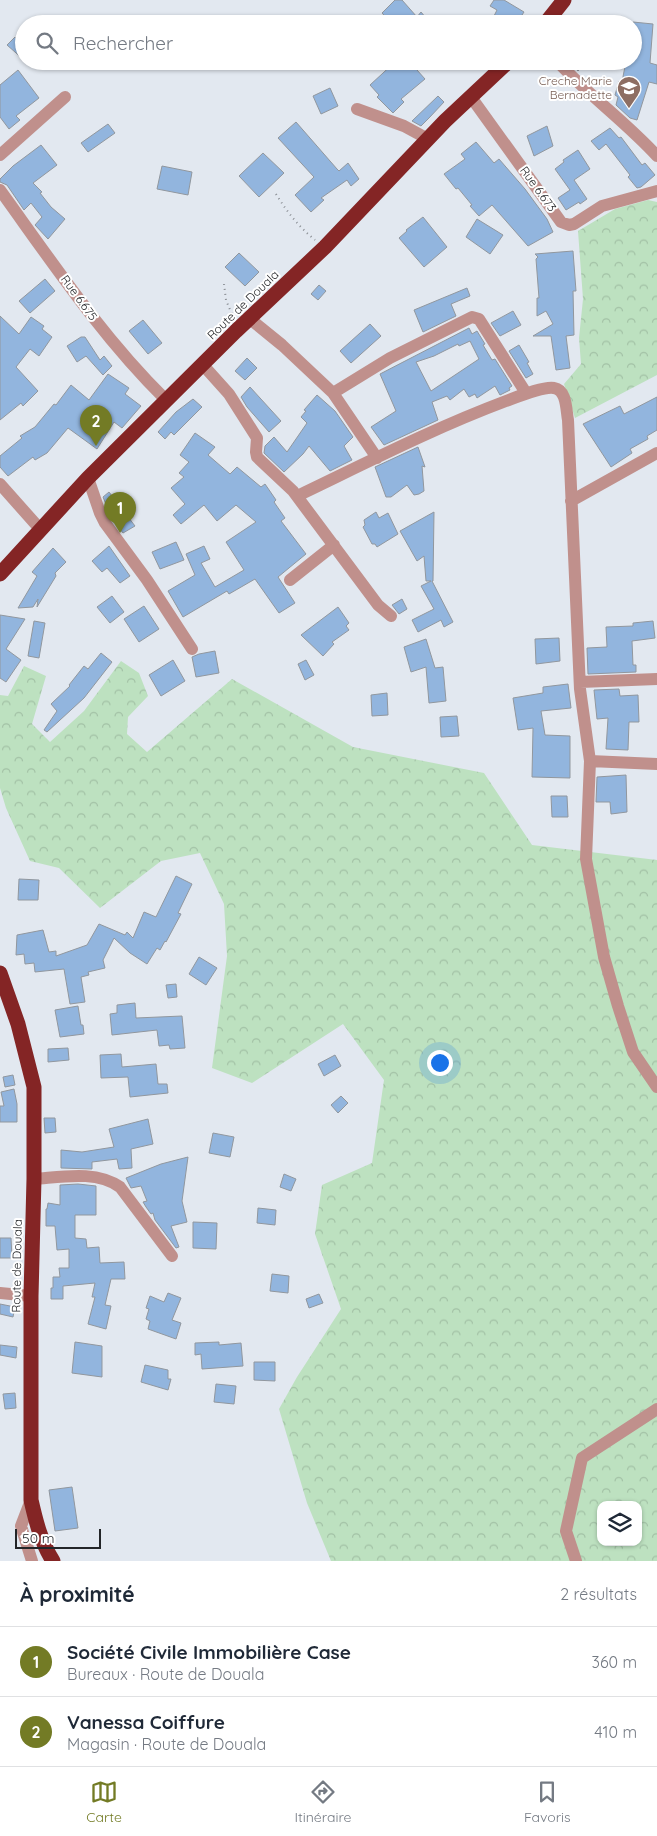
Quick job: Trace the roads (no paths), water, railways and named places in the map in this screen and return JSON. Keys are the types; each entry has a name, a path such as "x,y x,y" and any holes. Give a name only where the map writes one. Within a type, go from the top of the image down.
{"highway":[{"path":"552,15 564,0"},
{"name":"Route de Douala","path":"0,574 88,478 236,331 325,247 428,139 500,70"},
{"name":"Route de Douala","path":"0,973 18,1024 34,1087 31,1500 37,1526 52,1561"}],"street":[{"path":"565,70 639,136 657,156"},
{"path":"0,154 66,97"},
{"name":"Rue 6.673","path":"471,97 561,222 569,225 574,224 602,206 657,191"},
{"path":"357,109 404,126 428,139"},
{"name":"Rue 6.675","path":"0,190 101,328 128,361 166,400"},
{"path":"333,393 390,358 472,317 479,319 526,393"},
{"path":"250,319 282,345 333,393 377,458"},
{"path":"202,365 230,394 258,438 257,457 297,496 378,605 391,616"},
{"path":"297,496 472,414 526,393 553,387 563,394 568,420 580,682 590,761 586,859 604,957 618,1006 633,1052 657,1087"},
{"path":"571,501 657,452"},
{"path":"88,478 105,523 148,580 192,649"},
{"path":"0,484 40,529"},
{"path":"290,580 334,545"},
{"path":"580,682 657,679"},
{"path":"590,761 657,764"},
{"path":"34,1179 81,1176 103,1178 113,1182 120,1187 172,1256"},
{"path":"0,1293 31,1296"},
{"path":"576,1561 566,1531 582,1458 657,1410"},
{"path":"31,1500 21,1526 32,1561"}],"place":[{"name":"Creche Marie Bernadette","path":"629,109"},
{"name":"Vanessa Coiffure","path":"96,446"},
{"name":"Société Civile Immobilière Case","path":"120,533"}]}
